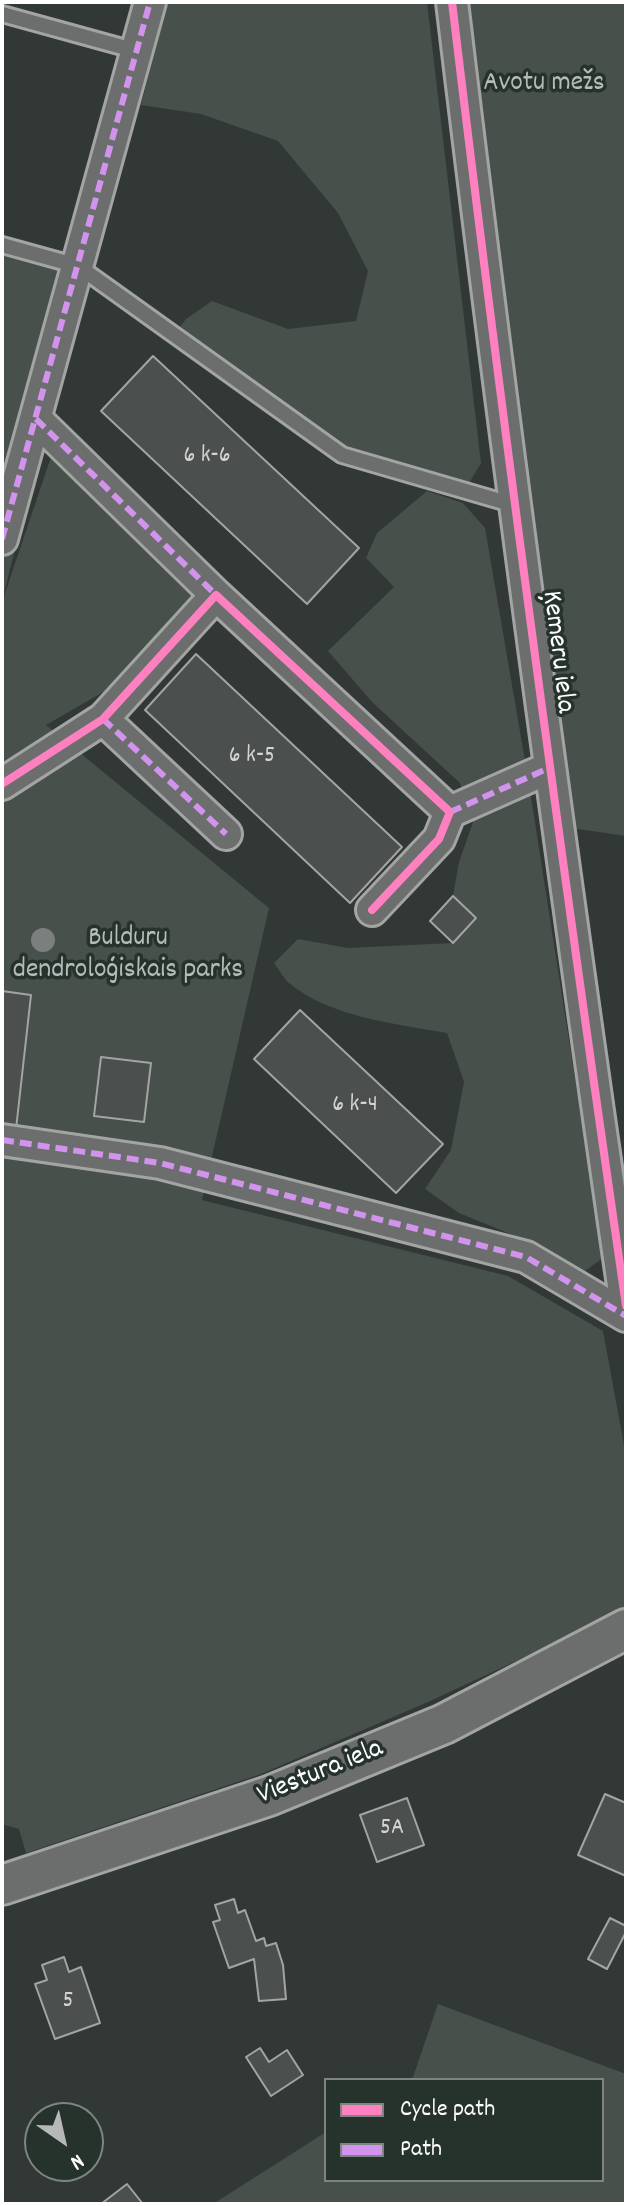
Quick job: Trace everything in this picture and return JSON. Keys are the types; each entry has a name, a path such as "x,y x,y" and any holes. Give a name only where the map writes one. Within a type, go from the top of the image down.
{"street":[{"path":"2,539 150,2"},
{"name":"Ķemeru iela","path":"452,2 489,317 549,768 626,1306"},
{"path":"36,419 216,595 450,812"},
{"path":"2,784 103,719 216,595"},
{"path":"103,719 226,834"},
{"path":"372,910 439,839 450,812 549,768"},
{"path":"2,1140 160,1163 526,1257 626,1316"},
{"name":"Viestura iela","path":"2,1885 269,1796 444,1724 626,1629"}],"lane":[{"path":"2,14 137,51"},
{"path":"2,245 78,266 342,455 514,505"}],"green space":[{"path":"168,2 427,2 481,463 465,490 342,455 174,335 186,319 212,301 288,329 356,321 368,271 338,213 278,141 201,114 141,105"},
{"name":"Avotu mežs","path":"452,2 626,2 626,836 557,826"},
{"path":"2,236 86,259 2,602"},
{"name":"Bulduru dendroloģiskais parks","path":"53,451 197,592 105,691 46,725 269,908 202,1200 508,1276 603,1331 626,1456 626,1610 428,1702 261,1774 26,1853 19,1829 2,1824 2,602"},
{"path":"427,491 463,503 485,528 528,778 603,1258 585,1271 525,1240 459,1213 425,1189 451,1150 464,1082 447,1033 364,1017 324,1004 289,983 274,963 298,939 348,948 453,943 476,919 453,896 459,862 473,822 460,783 372,702 328,651 394,587 366,558 377,533"},
{"path":"438,2004 626,2074 626,2204 213,2204 324,2133 324,2182 604,2182 604,2078 413,2077"}],"building":[{"path":"153,356 359,548 307,604 101,411"},
{"path":"196,654 402,847 350,903 145,710"},
{"path":"453,896 476,918 453,943 430,921"},
{"path":"2,991 31,995 16,1129 2,1127"},
{"path":"300,1010 443,1144 396,1193 254,1059"},
{"path":"101,1057 151,1063 144,1122 94,1116"},
{"path":"605,1794 626,1803 626,1876 578,1855"},
{"path":"407,1798 424,1845 377,1862 360,1815"},
{"path":"234,1899 238,1913 245,1910 256,1941 264,1938 266,1946 276,1943 283,1965 286,1999 259,2001 254,1959 229,1968 213,1922 220,1920 215,1905"},
{"path":"610,1918 626,1926 626,1932 607,1969 588,1959"},
{"path":"64,1957 69,1972 81,1967 100,2023 55,2039 35,1984 47,1980 42,1965"},
{"path":"260,2048 269,2062 287,2050 303,2075 271,2096 246,2057"},
{"path":"127,2184 143,2204 101,2204"}],"marked path":[{"path":"2,539 150,2"},
{"path":"36,419 216,595"},
{"path":"103,719 226,834"},
{"path":"450,812 549,768"},
{"path":"2,1140 160,1163 526,1257 626,1316"}],"cycle path":[{"path":"452,2 535,655 626,1306"},
{"path":"2,784 103,719 216,595 450,812 439,839 372,910"}]}
